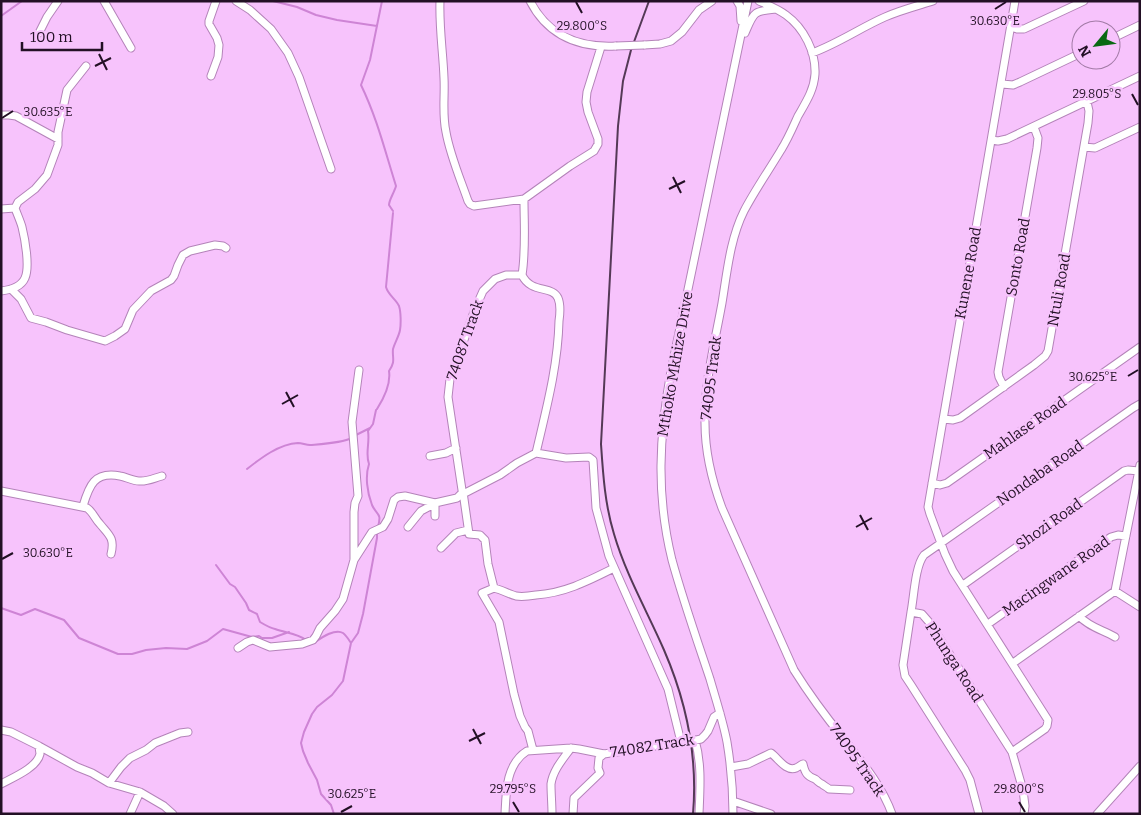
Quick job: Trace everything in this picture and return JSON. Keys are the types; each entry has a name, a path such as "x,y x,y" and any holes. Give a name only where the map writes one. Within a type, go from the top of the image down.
{"street":[{"path":"39,33 58,1"},
{"path":"104,1 130,48"},
{"path":"211,76 219,49 209,21 216,1"},
{"path":"236,1 250,10 278,37 288,53 299,78 331,169"},
{"path":"440,1 444,119 451,155 468,201 474,206 524,199 597,147 598,139 586,102 587,92 601,47"},
{"path":"530,1 539,16 555,31 578,43 601,47 665,43 682,32 699,10 712,1"},
{"path":"737,1 741,10 742,31"},
{"name":"Mthoko Mkhize Drive","path":"733,814 731,766 727,740 672,559 666,532 662,500 661,448 664,409 671,371 748,1"},
{"name":"74095 Track","path":"759,1 786,14 802,32 812,53 815,75 809,98 783,148 744,212 733,244 705,401 706,446 714,484 722,508 794,670 807,691 872,776 892,814"},
{"path":"768,1 786,14"},
{"path":"812,53 837,43 883,18 933,1"},
{"name":"Kunene Road","path":"1012,752 1045,729 1048,720 950,564 928,507 1015,1"},
{"path":"1011,27 1024,29 1084,1"},
{"path":"738,49 754,14 762,10 777,9"},
{"path":"1121,34 1140,25"},
{"path":"1002,84 1013,85 1071,58"},
{"path":"1,291 16,287 25,278 27,270 24,240 22,227 15,208 18,202 35,189 47,175 56,151 67,90 86,66"},
{"path":"992,140 1003,141 1140,76"},
{"name":"Ntuli Road","path":"943,419 953,420 960,418 1042,359 1048,351 1084,147 1089,115 1087,102"},
{"path":"1,116 16,116 58,139"},
{"name":"Sonto Road","path":"1004,386 998,372 1037,148 1038,138 1034,127"},
{"path":"1084,147 1095,148 1140,127"},
{"path":"524,199 525,245 522,275 530,286 554,293 560,302 558,352 536,453"},
{"path":"1,209 15,208"},
{"path":"12,289 21,299 31,318 105,341 125,329 133,310 151,291 171,280 183,255 190,251 215,245 226,248"},
{"name":"74087 Track","path":"468,530 448,397 450,379 474,310 483,291 495,279 506,275 522,275"},
{"name":"Mahlase Road","path":"932,483 940,485 947,483 1140,347"},
{"path":"238,648 253,640 270,646 302,644 313,640 343,599 354,560 354,512 358,496 352,422 359,370"},
{"name":"Nondaba Road","path":"942,544 1140,404"},
{"path":"430,456 446,453 456,448"},
{"path":"408,527 421,511 435,503 457,498 463,492 465,493 500,475 536,453 566,458 589,457 593,460 596,508 606,547 668,689 681,742"},
{"path":"1013,663 1115,591 1139,468"},
{"name":"Shozi Road","path":"962,585 1124,471 1139,468"},
{"path":"83,506 89,488 94,481 101,477 118,475 140,481 162,476"},
{"path":"1,491 83,506 90,509 98,522 108,532 112,542 111,554"},
{"path":"354,560 372,532 384,527 396,498 405,496 435,503"},
{"path":"434,516 435,503"},
{"path":"441,548 456,533 468,530 469,534 480,535 485,540 494,588"},
{"name":"Macingwane Road","path":"988,624 1114,535 1126,536"},
{"path":"911,612 921,559 942,544"},
{"path":"505,814 508,781 512,768 522,754 533,750 514,694 499,622 482,593 494,588 517,596 550,594 574,588 614,568"},
{"path":"1115,591 1140,607"},
{"name":"Phunga Road","path":"979,814 966,770 903,671 911,612 922,614 929,622 1012,752 1023,790 1024,814"},
{"path":"1078,616 1089,625 1115,637"},
{"name":"74082 Track","path":"533,750 571,748 604,754 695,740 708,732 714,717 720,713"},
{"path":"1,730 12,732 109,783 140,792 164,806 173,814"},
{"path":"109,783 130,758 155,743 180,732 188,732"},
{"path":"695,740 699,765 699,814"},
{"path":"1,784 22,773 32,765 40,755 39,746"},
{"path":"552,814 551,783 559,763 571,748"},
{"path":"731,766 748,764 771,753 790,769 803,764 804,771 808,777 829,789 850,790"},
{"path":"573,814 574,798 600,773 598,768 599,758 604,754"},
{"path":"1097,814 1140,766"},
{"path":"130,814 140,792"},
{"path":"733,801 771,814"}],"waterway":[{"path":"1,16 22,1"},
{"path":"273,1 297,7 316,15 377,26"},
{"path":"382,1 370,60 361,85 376,122 396,186 389,203 393,211"},
{"path":"377,409 388,386 389,371 393,362 393,349 400,327 399,306 386,287 393,213"},
{"path":"376,410 373,424 368,431 367,456 369,464 367,479 370,500 379,516 378,527"},
{"path":"356,435 370,428"},
{"path":"247,469 264,456 284,446 298,443 310,445 332,443 352,438"},
{"path":"334,814 331,805 321,794 301,743 312,714 317,707 332,695 343,681 351,643 358,633 363,614 377,532"},
{"path":"216,565 230,584 235,587 249,610 257,614 260,622 271,628 295,634 306,640"},
{"path":"1,608 21,615 35,609 64,620 79,638 118,654 132,654 146,650 166,648 187,649 207,641 223,629 262,638 272,638 289,632"},
{"path":"315,642 328,634 340,632 351,643"}],"railway":[{"path":"649,1 631,50 623,81 618,126 601,444 606,501 614,534 631,578 672,670 685,710 694,771 693,814"}]}
